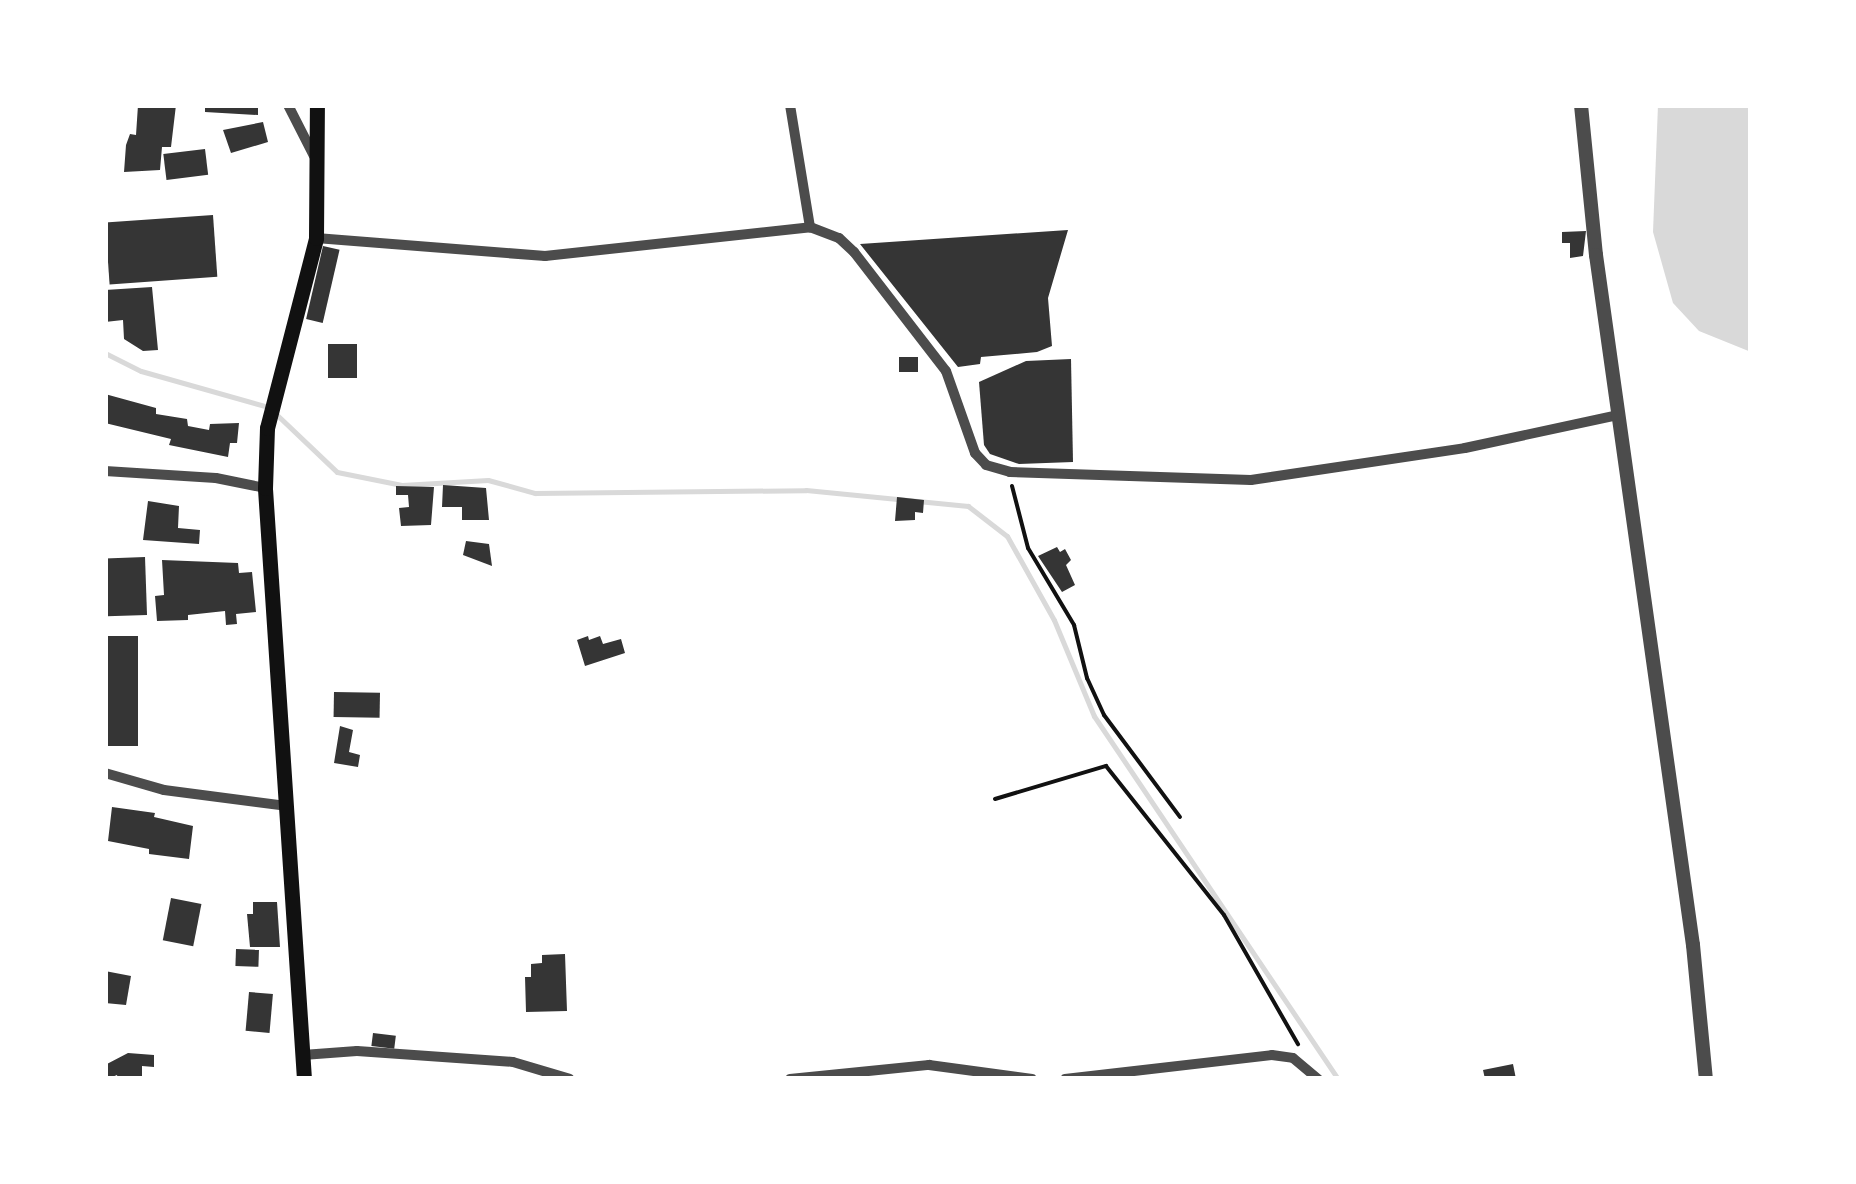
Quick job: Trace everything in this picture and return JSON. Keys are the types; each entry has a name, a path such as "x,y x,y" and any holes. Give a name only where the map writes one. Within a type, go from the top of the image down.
{"main road":[{"path":"304,1079 289,806 265,488 267,428 316,238 317,105"}],"street":[{"path":"288,105 319,166"},
{"path":"790,105 810,227"},
{"path":"1581,105 1617,415 1693,945 1706,1079"},
{"path":"316,238 545,256 810,227 839,238 854,252 946,372 976,453 986,465 1010,472 1251,480 1466,448 1617,415"},
{"path":"105,472 216,478 265,488"},
{"path":"105,773 164,790 289,806"},
{"path":"303,1055 357,1051 513,1062 570,1079"},
{"path":"1066,1079 1272,1055 1293,1058 1318,1079"},
{"path":"790,1079 929,1065 1032,1079"}],"path":[{"path":"1010,472 1028,548 1074,626 1087,678 1104,715 1180,817"},
{"path":"995,799 1106,766 1224,915 1288,1023 1298,1046 1293,1058"}],"shaded area":[{"path":"1658,105 1751,105 1751,352 1699,331 1673,303 1653,232"}],"building":[{"path":"138,105 176,105 171,147 162,147 160,170 124,172 126,145 130,134 136,135"},
{"path":"205,105 258,105 258,115 205,112"},
{"path":"263,122 268,142 231,153 223,130"},
{"path":"205,149 208,175 166,180 163,154"},
{"path":"213,215 217,277 110,284 105,223"},
{"path":"1068,230 1048,298 1052,346 1037,352 981,357 980,364 958,367 860,244"},
{"path":"1586,231 1583,256 1570,258 1570,243 1562,243 1562,232"},
{"path":"323,246 340,250 323,323 306,319"},
{"path":"152,287 158,350 143,351 124,339 123,320 105,322 105,290"},
{"path":"328,344 357,344 357,378 328,378"},
{"path":"899,357 918,357 918,372 899,372"},
{"path":"1071,359 1073,462 1019,464 990,454 984,445 979,382 1026,361"},
{"path":"105,394 156,408 156,414 187,419 188,426 209,430 210,424 239,423 237,443 230,443 228,457 169,445 171,439 105,423"},
{"path":"443,485 486,488 489,520 462,520 462,507 442,507"},
{"path":"396,486 434,487 431,525 401,526 399,508 409,507 408,495 396,495"},
{"path":"897,497 924,500 923,513 915,512 915,520 895,521"},
{"path":"148,501 179,506 178,528 200,530 199,544 143,540"},
{"path":"466,541 489,544 492,566 463,555"},
{"path":"1057,547 1060,552 1065,549 1071,560 1066,565 1075,585 1062,592 1038,556"},
{"path":"145,557 147,615 107,616 105,558"},
{"path":"162,560 238,563 239,573 252,572 256,612 236,614 237,624 226,625 225,611 188,615 188,620 157,621 155,596 164,595"},
{"path":"108,636 138,636 138,746 108,746"},
{"path":"588,636 589,640 600,636 603,644 621,639 625,653 585,666 577,640"},
{"path":"334,692 380,693 380,718 334,717"},
{"path":"340,726 353,730 349,752 360,755 358,767 334,763"},
{"path":"112,807 155,813 154,817 193,826 189,859 149,854 149,849 108,841"},
{"path":"171,898 201,904 193,946 163,940"},
{"path":"253,902 277,902 280,947 250,947 247,914 253,914"},
{"path":"236,949 259,950 258,967 235,966"},
{"path":"565,954 567,1011 526,1012 525,977 531,977 531,964 542,963 542,955"},
{"path":"105,971 131,976 126,1005 105,1003"},
{"path":"249,992 273,994 270,1033 246,1031"},
{"path":"373,1033 396,1036 394,1049 371,1046"},
{"path":"128,1053 154,1055 154,1067 142,1066 142,1079 118,1079 117,1075 107,1079 105,1065"},
{"path":"1513,1064 1516,1079 1485,1079 1483,1070"}],"waterway":[{"path":"105,353 141,371 268,407"},
{"path":"276,414 337,472 402,485 488,480 535,493 806,490 968,506 1007,536 1054,620 1094,716 1338,1079"}]}
